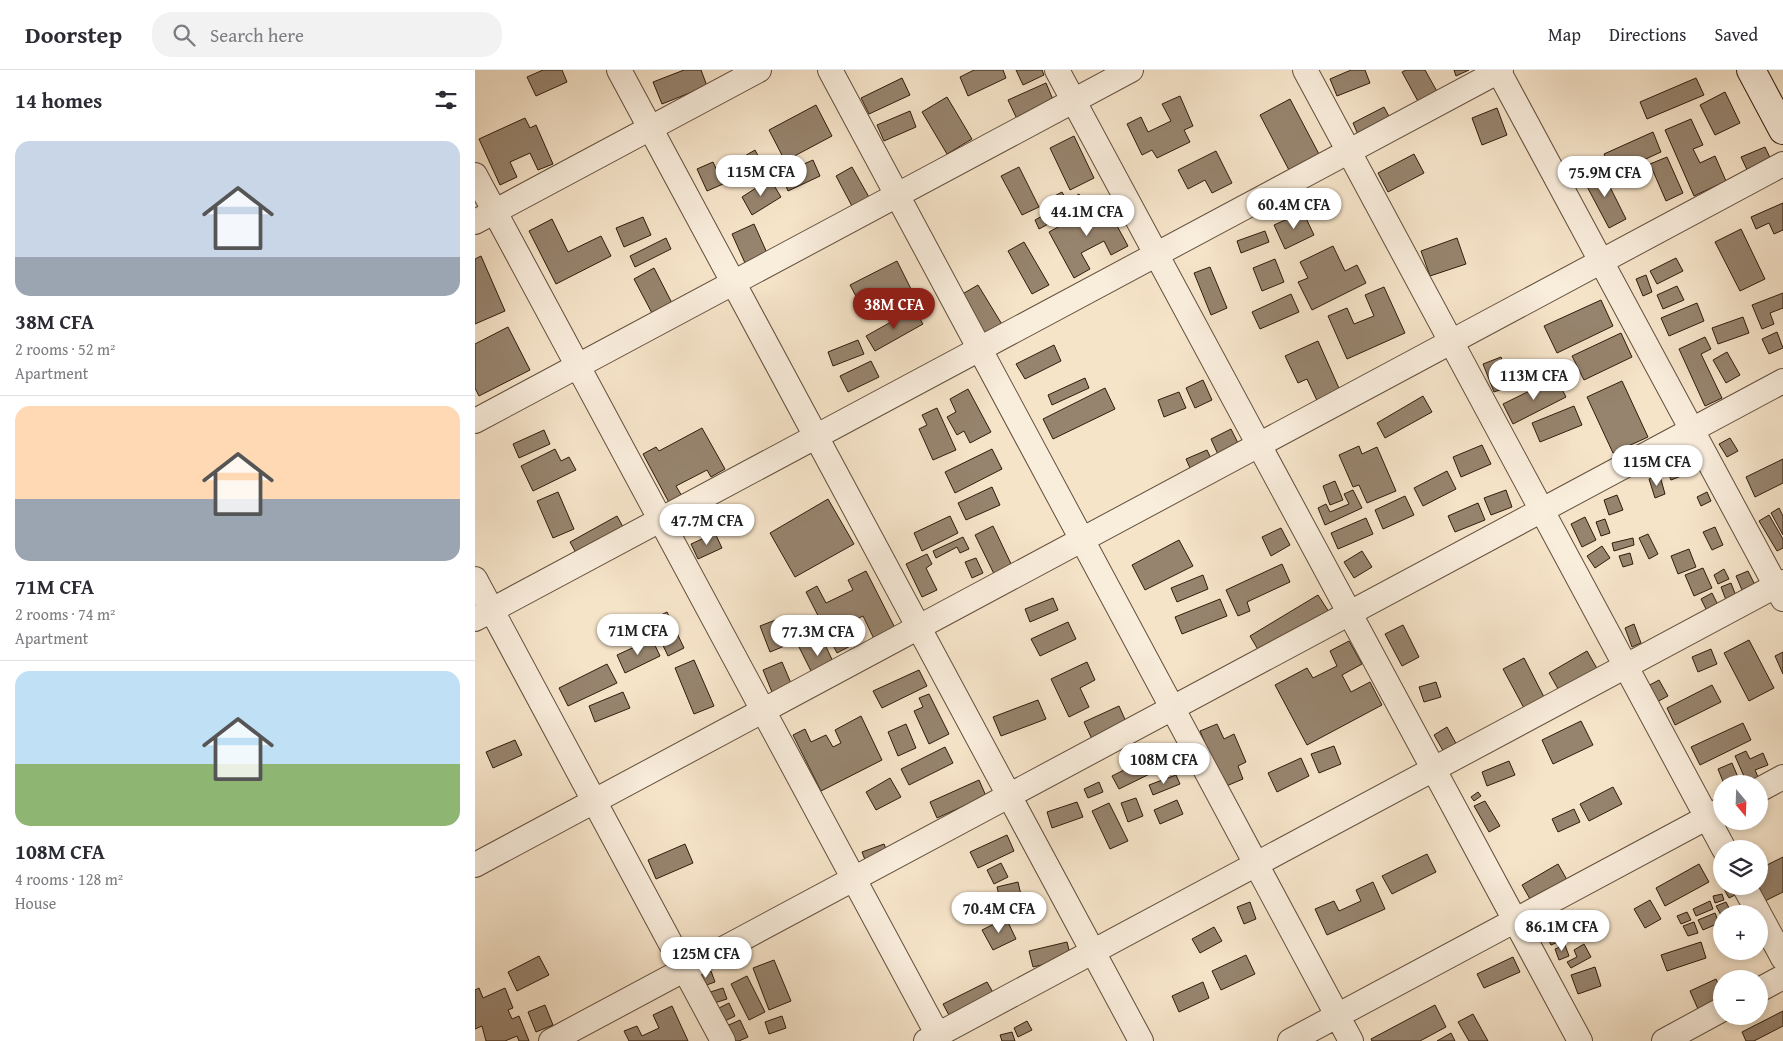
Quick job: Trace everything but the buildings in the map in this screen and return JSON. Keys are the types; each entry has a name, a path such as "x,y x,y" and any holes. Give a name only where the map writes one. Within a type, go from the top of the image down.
{"main road":[{"path":"1751,70 1783,130"}],"street":[{"path":"619,70 1141,1041"},
{"path":"485,217 759,70"},
{"path":"830,70 1351,1041"},
{"path":"1057,70 1580,1041"},
{"path":"475,422 1131,70"},
{"path":"1305,70 1626,666 1713,812"},
{"path":"475,176 485,217 578,366 660,520 854,879 934,1039 1093,951 1626,666 1781,589 1692,430 1499,70 1157,255 980,349 660,520 483,615"},
{"path":"475,865 1783,164"},
{"path":"551,1041 1783,381"},
{"path":"475,579 483,615 594,801 723,1041"},
{"path":"1768,785 1783,777"},
{"path":"1290,1041 1713,815"},
{"path":"1749,895 1783,958"},
{"path":"1768,985 1783,977"},
{"path":"1664,1041 1713,1014"}]}
